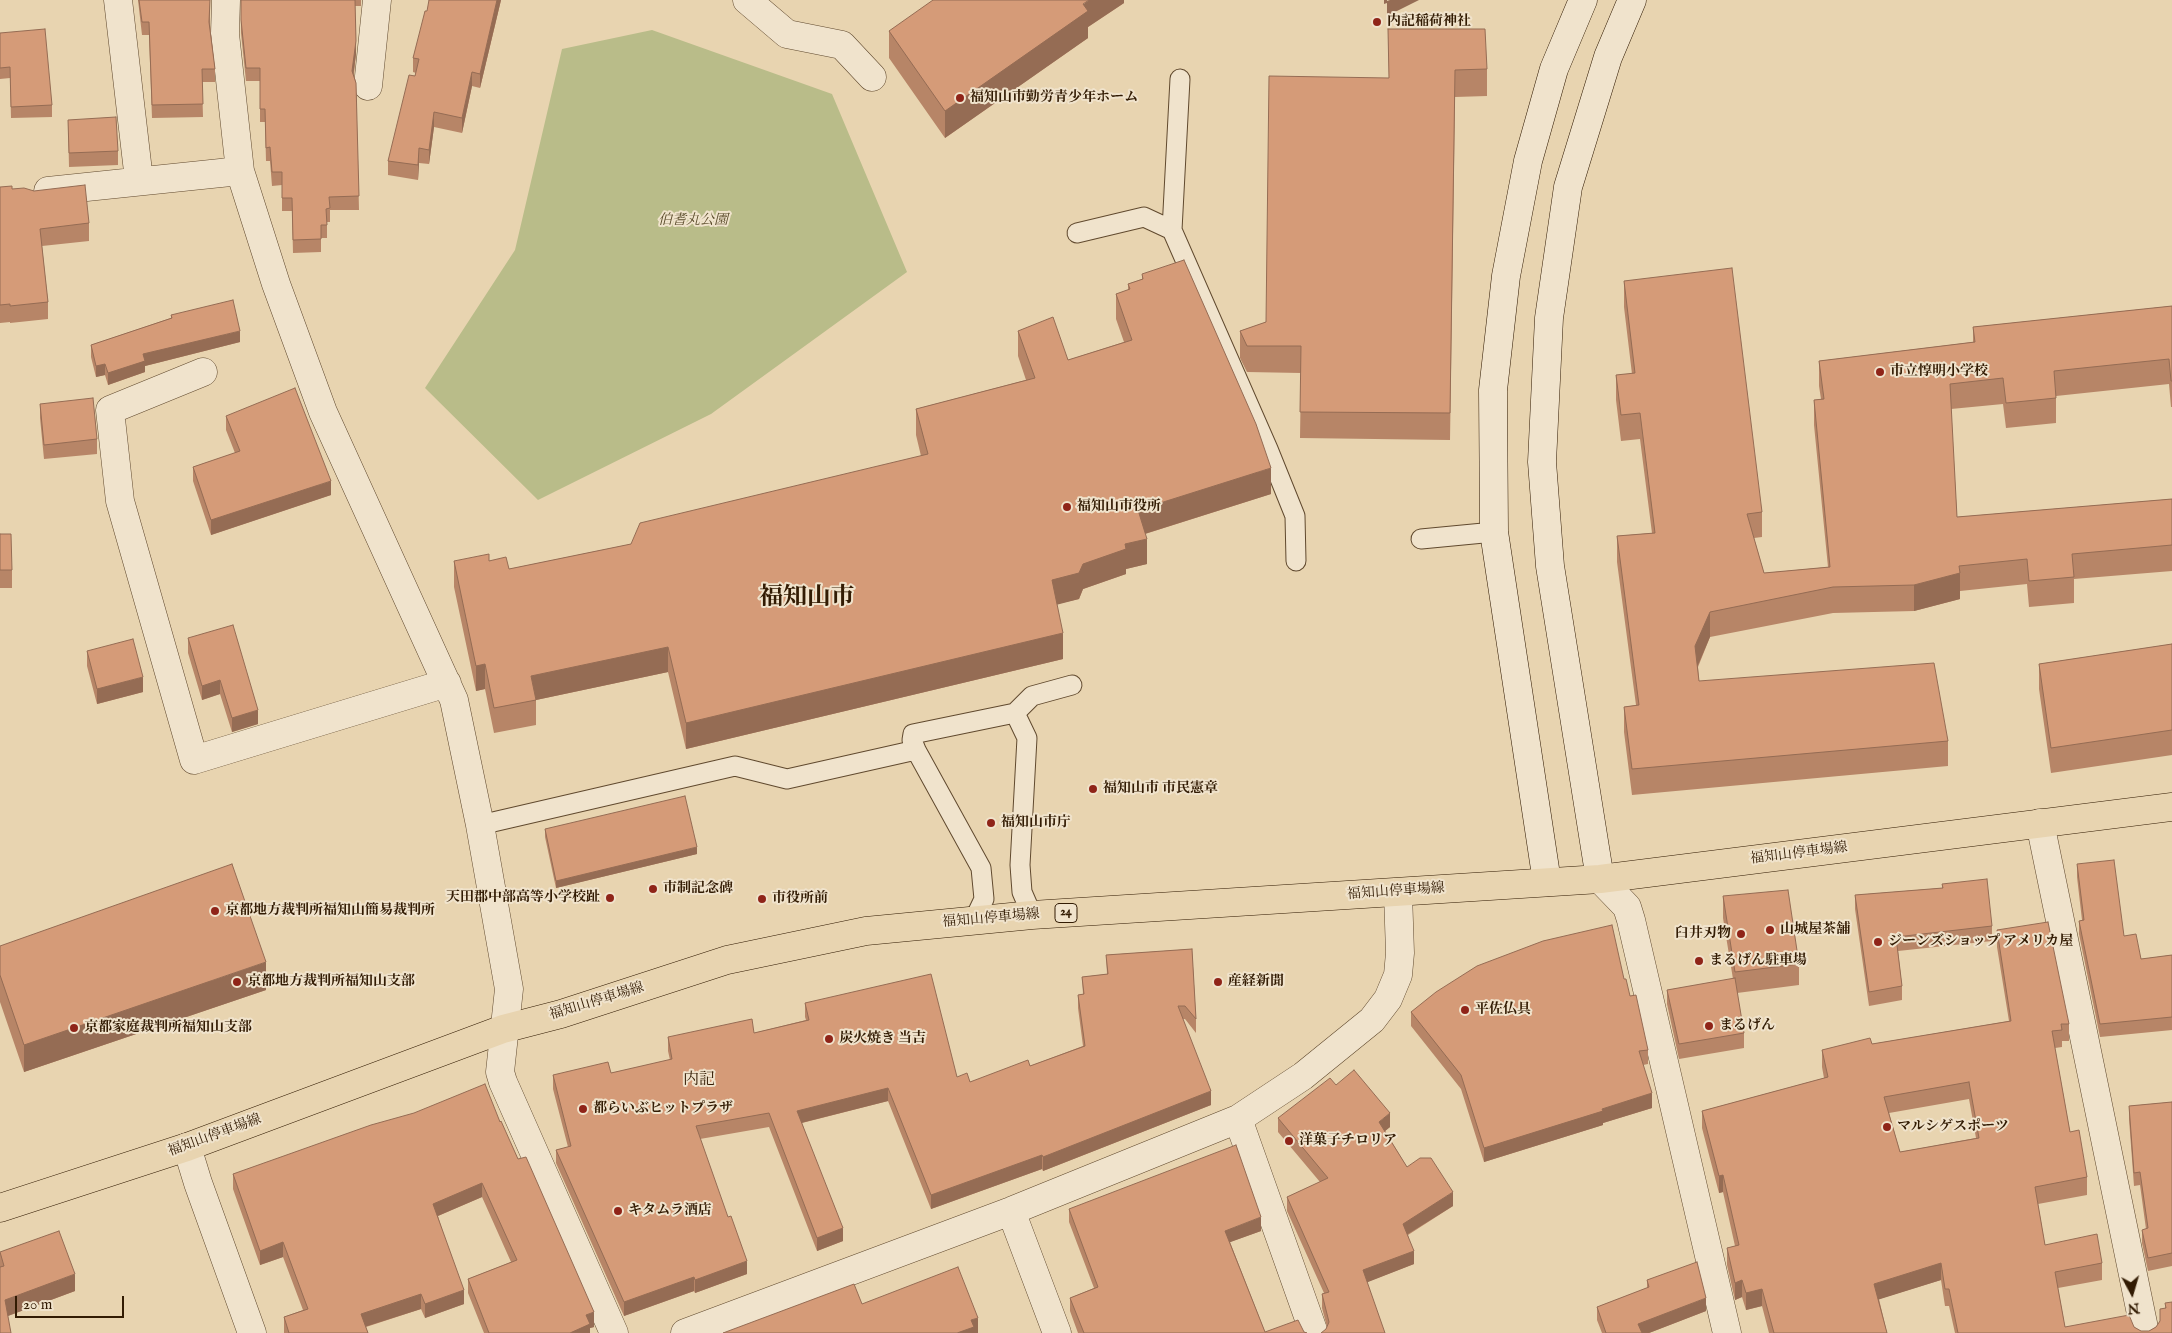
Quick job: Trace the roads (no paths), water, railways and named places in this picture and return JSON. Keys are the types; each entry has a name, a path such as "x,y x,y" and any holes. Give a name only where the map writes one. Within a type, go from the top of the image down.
{"main road":[{"name":"福知山停車場線","path":"0,1208 187,1147 504,1029 561,1014 727,960 866,931 1032,915 1600,879 2172,807"}],"street":[{"path":"118,0 139,180"},
{"path":"226,0 225,34 240,171 276,284 323,412 454,700 480,825 509,989 500,1072 614,1333"},
{"path":"368,86 377,0"},
{"path":"747,0 787,34 842,45 872,77"},
{"path":"1547,882 1494,532 1493,390 1506,276 1528,162 1554,69 1583,0"},
{"path":"1632,0 1608,58 1568,187 1549,318 1542,462 1550,566 1600,879 1627,907 1631,920 1727,1333"},
{"path":"32,193 139,180 240,171"},
{"path":"203,372 110,410 120,501 194,760 447,684"},
{"path":"2040,823 2145,1333"},
{"path":"685,1333 1011,1211 1238,1119 1303,1076 1372,1020 1388,999 1398,975 1400,953 1398,893"},
{"path":"1238,1119 1314,1333"},
{"path":"187,1147 252,1333"},
{"path":"1011,1211 1057,1333"}],"lane":[{"path":"1180,79 1172,230 1268,449 1295,516 1296,561"},
{"path":"1077,233 1144,217 1172,230"},
{"path":"1422,539 1494,532"},
{"path":"974,920 984,899 982,868 916,750 912,740 913,734 1015,713 1032,696 1072,685"},
{"path":"1015,713 1027,738 1020,865 1022,892 1032,915"},
{"path":"480,825 735,766 787,779 916,750"}],"place":[{"name":"内記稲荷神社","path":"1377,22"},
{"name":"福知山市勤労青少年ホーム","path":"960,98"},
{"name":"市立惇明小学校","path":"1880,372"},
{"name":"福知山市役所","path":"1067,507"},
{"name":"福知山市 市民憲章","path":"1093,789"},
{"name":"福知山市庁","path":"991,823"},
{"name":"市制記念碑","path":"653,889"},
{"name":"天田郡中部高等小学校趾","path":"610,898"},
{"name":"市役所前","path":"762,899"},
{"name":"京都地方裁判所福知山簡易裁判所","path":"215,911"},
{"name":"山城屋茶舗","path":"1770,930"},
{"name":"臼井刃物","path":"1741,934"},
{"name":"ジーンズショップ アメリカ屋","path":"1878,942"},
{"name":"まるげん駐車場","path":"1699,961"},
{"name":"京都地方裁判所福知山支部","path":"237,982"},
{"name":"産経新聞","path":"1218,982"},
{"name":"平佐仏具","path":"1465,1010"},
{"name":"まるげん","path":"1709,1026"},
{"name":"京都家庭裁判所福知山支部","path":"74,1028"},
{"name":"炭火焼き 当吉","path":"829,1039"},
{"name":"都らいぶヒットプラザ","path":"583,1109"},
{"name":"マルシゲスポーツ","path":"1887,1127"},
{"name":"洋菓子チロリア","path":"1289,1141"},
{"name":"キタムラ酒店","path":"618,1211"}],"district":[{"name":"福知山市","path":"807,599"},
{"name":"内記","path":"699,1081"}],"park label":[{"name":"伯耆丸公園","path":"693,221"}]}
